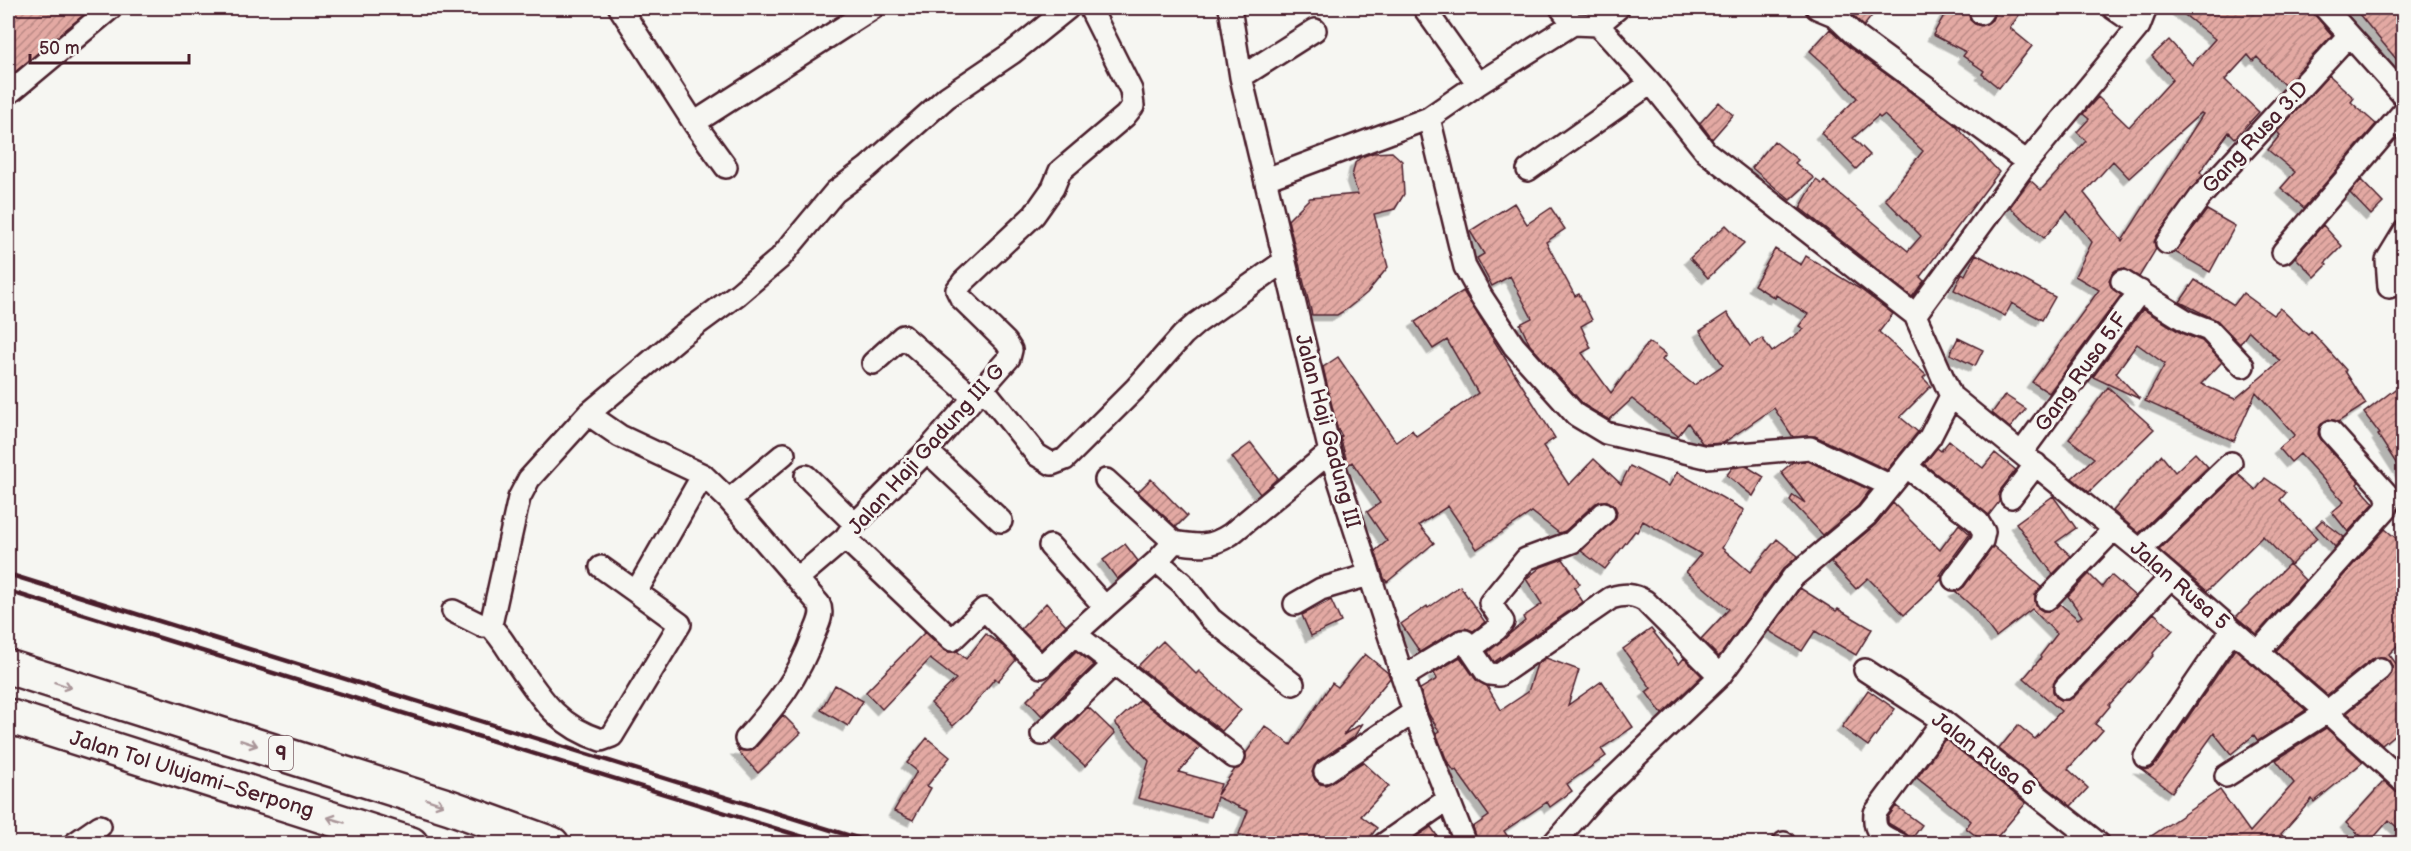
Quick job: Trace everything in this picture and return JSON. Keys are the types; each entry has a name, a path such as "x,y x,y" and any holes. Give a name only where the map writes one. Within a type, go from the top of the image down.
{"highway":[{"name":"9","path":"8,667 450,807 552,843"},
{"name":"Jalan Tol Ulujami–Serpong","path":"8,716 411,843"}],"street":[{"path":"8,94 111,8"},
{"path":"620,8 694,123 726,167"},
{"path":"694,123 873,8"},
{"path":"453,611 483,626 492,620 519,498 529,479 588,414 681,336 738,294 780,258 835,192 867,168 947,97 1012,53 1068,8"},
{"name":"Jalan Haji Gadung III G","path":"798,579 850,531 927,451 1009,358 1011,350 961,298 957,290 1034,215 1053,188 1060,171 1125,116 1133,106 1131,90 1090,8"},
{"name":"Jalan Haji Gadung III","path":"1230,8 1240,77 1330,452 1414,712 1466,843"},
{"path":"1424,8 1478,84"},
{"path":"1598,25 1618,8"},
{"path":"1817,8 1834,15 1857,37 2027,162"},
{"path":"1915,315 2027,162 2143,17 2113,8"},
{"path":"2335,11 2349,35 2403,96"},
{"path":"1266,179 1429,118 1567,16 1598,25 1651,83 1706,152 1915,315 1951,396 1930,437 1867,515 1793,577 1720,676 1595,796 1553,843"},
{"path":"1240,77 1315,30"},
{"name":"Gang Rusa 3.D","path":"2167,243 2201,196 2349,35"},
{"path":"1528,170 1651,83"},
{"path":"2283,252 2403,111"},
{"path":"1429,118 1465,267 1514,346 1576,415 1606,433 1706,457 1810,448 1889,485"},
{"path":"2389,287 2387,260 2403,232"},
{"path":"873,363 903,336 979,393 1037,455 1052,464 1065,459 1136,388 1183,335 1283,262"},
{"path":"2122,281 2177,316 2209,330 2243,366"},
{"name":"Gang Rusa 5.F","path":"2011,497 2029,458 2140,291"},
{"name":"Jalan Rusa 5","path":"1951,396 2140,550 2327,712 2403,782"},
{"path":"588,414 620,436 704,476 729,500 822,610 805,660 783,696 746,739"},
{"path":"2331,432 2386,493 2388,502 2386,509"},
{"path":"927,451 1001,521"},
{"path":"1106,480 1174,542 1194,546 1216,544 1330,452"},
{"path":"729,500 784,454"},
{"path":"2140,550 2231,463"},
{"path":"1907,467 1978,522 1984,532 1982,541 1954,579"},
{"path":"636,592 704,476"},
{"path":"806,476 850,531 952,640 984,609 1041,667 1157,561 1174,542"},
{"path":"2257,653 2403,492"},
{"path":"1470,649 1503,622 1490,603 1526,559 1572,542 1604,513"},
{"path":"2047,599 2114,529"},
{"path":"1050,546 1108,604"},
{"path":"1157,561 1182,583 1211,619 1293,684"},
{"path":"488,624 502,636 531,684 565,724 601,740 612,736 680,624 601,567"},
{"path":"1295,604 1321,589 1369,575"},
{"path":"2065,688 2170,578"},
{"path":"1404,677 1457,643 1465,641 1490,674 1499,675 1611,598 1623,594 1634,595 1645,601 1720,676"},
{"path":"2145,757 2232,630"},
{"path":"1075,634 1233,757"},
{"path":"1042,734 1113,665"},
{"path":"2226,777 2327,712 2380,669"},
{"name":"Jalan Rusa 6","path":"1865,670 1943,721 2099,843"},
{"path":"1325,772 1414,712"},
{"path":"1890,842 1877,829 1874,823 1875,813 1943,721"},
{"path":"1384,843 1447,800"},
{"path":"74,843 100,826"}],"building":[{"path":"8,8 92,8 8,78"},
{"path":"1850,8 1878,8 1864,26 1847,10"},
{"path":"1948,8 1970,8 1970,20 1981,26 1992,20 1997,8 2024,8 2010,28 2032,46 1999,88 1982,74 1984,71 1963,56 1966,52 1933,35"},
{"path":"2176,8 2309,8 2332,35 2285,86 2257,57 2253,61 2248,55 2225,80 2259,112 2235,138 2229,132 2200,172 2203,175 2157,236 2154,242 2156,249 2139,277 2123,268 2112,274 2109,280 2111,286 2121,295 2049,393 2032,382 2099,290 2075,276 2092,242 2067,211 2044,238 2010,207 2030,180 2041,190 2086,141 2077,132 2089,119 2083,114 2098,97 2129,127 2173,79 2152,56 2169,40 2192,65 2215,39","holes":["2201,113 2203,114 2122,241 2084,193 2113,161 2129,178"]},
{"path":"2354,8 2403,8 2403,67 2387,48"},
{"path":"1830,29 1849,47 1954,124 1999,172 1920,277 1924,281 1912,297 1800,208 1816,180 1822,184 1824,181 1908,251 1921,236 1885,199 1923,151 1884,115 1880,118 1878,116 1853,138 1870,155 1856,169 1821,133 1857,98 1838,76 1810,51"},
{"path":"2329,75 2354,98 2351,102 2376,124 2304,208 2281,188 2295,172 2268,150 2280,135 2277,132"},
{"path":"1719,102 1733,115 1712,139 1700,123"},
{"path":"1774,141 1798,160 1795,163 1814,178 1790,200 1752,168"},
{"path":"1392,152 1402,161 1404,194 1395,209 1374,214 1388,267 1367,293 1347,309 1337,315 1312,315 1288,220 1310,198 1358,194 1352,177 1355,163 1361,157 1373,153"},
{"path":"2361,180 2383,203 2371,215 2350,193"},
{"path":"1514,203 1527,224 1551,208 1565,229 1546,242 1575,296 1579,294 1592,320 1581,326 1591,348 1582,353 1611,393 1649,342 1666,355 1662,360 1694,385 1723,365 1700,331 1727,313 1750,346 1762,338 1772,352 1804,329 1799,326 1808,314 1754,285 1775,249 1801,265 1806,256 1860,289 1893,314 1879,332 1926,375 1923,378 1931,386 1900,417 1918,432 1887,470 1815,436 1793,437 1774,408 1723,443 1702,443 1688,423 1678,436 1632,399 1609,420 1584,405 1530,345 1520,324 1532,318 1510,276 1492,286 1477,258 1484,254 1470,231"},
{"path":"2207,210 2235,226 2210,272 2175,252"},
{"path":"1726,225 1744,243 1708,278 1690,258"},
{"path":"2323,225 2342,246 2315,277 2295,257"},
{"path":"1976,254 2055,297 2042,320 2012,303 2005,316 1954,290 1962,273 1965,275"},
{"path":"2195,280 2234,305 2243,293 2273,315 2280,308 2308,335 2311,331 2346,370 2366,404 2338,422 2329,419 2323,422 2318,434 2374,503 2348,532 2332,512 2344,502 2300,454 2291,462 2279,448 2295,435 2256,392 2234,441 2145,401 2165,364 2137,344 2116,373 2140,399 2093,377 2143,309 2181,333 2202,341 2222,362 2201,384 2235,399 2280,361 2249,331 2240,344 2218,321 2180,302"},
{"path":"1463,291 1555,438 1543,446 1569,485 1594,459 1621,484 1630,466 1669,486 1677,472 1744,510 1722,548 1750,572 1777,539 1798,556 1783,569 1719,657 1701,639 1729,609 1686,572 1701,554 1643,521 1637,532 1635,531 1605,569 1581,551 1616,517 1617,511 1614,505 1607,501 1596,503 1565,531 1559,533 1532,512 1477,549 1448,506 1419,525 1434,543 1387,582 1384,578 1375,551 1387,541 1367,512 1380,503 1352,462 1348,465 1323,367 1338,357 1396,442 1412,430 1416,436 1478,393 1447,340 1433,349 1415,322"},
{"path":"1958,338 1983,350 1975,366 1950,354"},
{"path":"2403,383 2403,474 2378,435 2380,434 2364,413"},
{"path":"2108,387 2154,429 2089,492 2072,478 2094,458 2069,439"},
{"path":"2005,395 2026,409 2010,428 1992,413"},
{"path":"1949,441 1983,468 1995,453 2016,470 2001,489 1999,502 1989,515 1924,464 1937,448 1941,451"},
{"path":"1251,443 1278,478 1260,494 1232,457"},
{"path":"2195,453 2208,467 2139,533 2113,511 2161,455 2175,472"},
{"path":"1808,461 1870,490 1858,506 1823,535 1790,500 1793,495 1805,503 1781,472 1793,462"},
{"path":"1746,466 1764,477 1753,496 1727,475 1732,468"},
{"path":"2238,474 2256,490 2265,478 2286,493 2280,500 2317,538 2291,565 2263,536 2207,591 2159,550"},
{"path":"1151,479 1187,516 1176,527 1138,492"},
{"path":"2053,496 2076,528 2056,542 2071,556 2053,574 2016,523"},
{"path":"1893,503 1940,550 1959,524 1970,534 1940,575 1942,579 1904,615 1868,578 1856,589 1831,562 1875,525"},
{"path":"2322,520 2344,537 2335,547 2316,526"},
{"path":"2385,529 2403,544 2403,640 2389,654 2403,673 2403,727 2382,745 2347,713 2388,678 2393,668 2389,661 2384,657 2372,659 2327,695 2276,651"},
{"path":"1125,544 1138,561 1117,579 1103,560"},
{"path":"1993,546 2041,587 2035,595 2035,602 2043,611 2051,611 2060,604 2078,619 2082,616 2068,596 2089,574 2102,587 2111,575 2135,596 2055,680 2053,691 2061,700 2074,697 2154,613 2173,630 2109,705 2095,724 2103,730 2068,769 2088,788 2071,806 1999,749 2018,725 2035,739 2061,711 2024,678 2057,634 2032,609 1996,637 1975,609 1955,591 1964,587"},
{"path":"1563,559 1580,584 1574,588 1583,602 1494,662 1488,652 1525,621 1523,617 1542,604 1526,579 1541,567"},
{"path":"2289,564 2305,580 2257,634 2236,617"},
{"path":"1460,586 1485,622 1473,631 1465,628 1456,630 1420,652 1401,624"},
{"path":"1800,588 1836,611 1838,609 1872,629 1856,655 1815,631 1802,651 1769,631"},
{"path":"1331,600 1341,622 1311,636 1302,615"},
{"path":"1046,603 1066,625 1041,649 1021,629"},
{"path":"1651,629 1679,664 1684,658 1702,676 1662,714 1646,692 1651,688 1623,649"},
{"path":"925,632 944,650 957,651 966,659 986,634 1004,647 1016,660 998,681 995,678 968,712 953,726 931,703 956,679 930,659 882,709 866,692"},
{"path":"1163,641 1196,674 1199,671 1241,710 1222,731 1138,666"},
{"path":"2235,649 2306,710 2258,741 2254,735 2231,754 2214,733 2172,792 2140,768 2150,769 2156,764"},
{"path":"1076,651 1094,665 1042,716 1027,700"},
{"path":"1365,654 1388,673 1390,678 1343,735 1363,723 1354,737 1318,761 1312,772 1315,780 1326,785 1363,762 1389,786 1361,816 1377,828 1366,843 1248,843 1250,838 1239,834 1248,811 1217,797 1211,817 1138,798 1149,761 1115,723 1140,700 1200,747 1179,772 1221,784 1217,795 1235,769 1244,764 1246,753 1265,726 1291,745 1332,683 1338,687"},
{"path":"1460,657 1476,680 1487,686 1501,710 1528,692 1537,664 1546,658 1579,670 1568,705 1602,681 1633,727 1601,749 1606,756 1567,784 1572,791 1550,807 1547,802 1504,831 1512,843 1478,843 1473,827 1489,816 1447,761 1436,733 1439,731 1428,713 1420,689 1437,679 1434,673"},
{"path":"835,685 863,701 848,726 821,710"},
{"path":"1868,690 1895,709 1868,746 1842,727"},
{"path":"1088,707 1115,733 1085,766 1056,739"},
{"path":"783,715 801,733 758,773 737,750 750,751 755,748"},
{"path":"2326,728 2363,762 2314,802 2312,799 2281,834 2295,843 2141,843 2220,790 2250,832 2294,783 2276,760"},
{"path":"927,738 950,757 927,786 931,788 913,820 894,811 917,771 907,763"},
{"path":"1945,739 2026,803 1992,843 1985,843 1966,828 1971,821 1917,778"},
{"path":"2384,781 2396,792 2403,794 2403,833 2389,820 2369,843 2346,823"},
{"path":"1896,806 1922,825 1911,840 1905,833 1888,823 1888,817"},
{"path":"1431,827 1442,843 1407,843"}],"railway":[{"path":"8,574 876,844"},
{"path":"8,591 826,844"}]}
